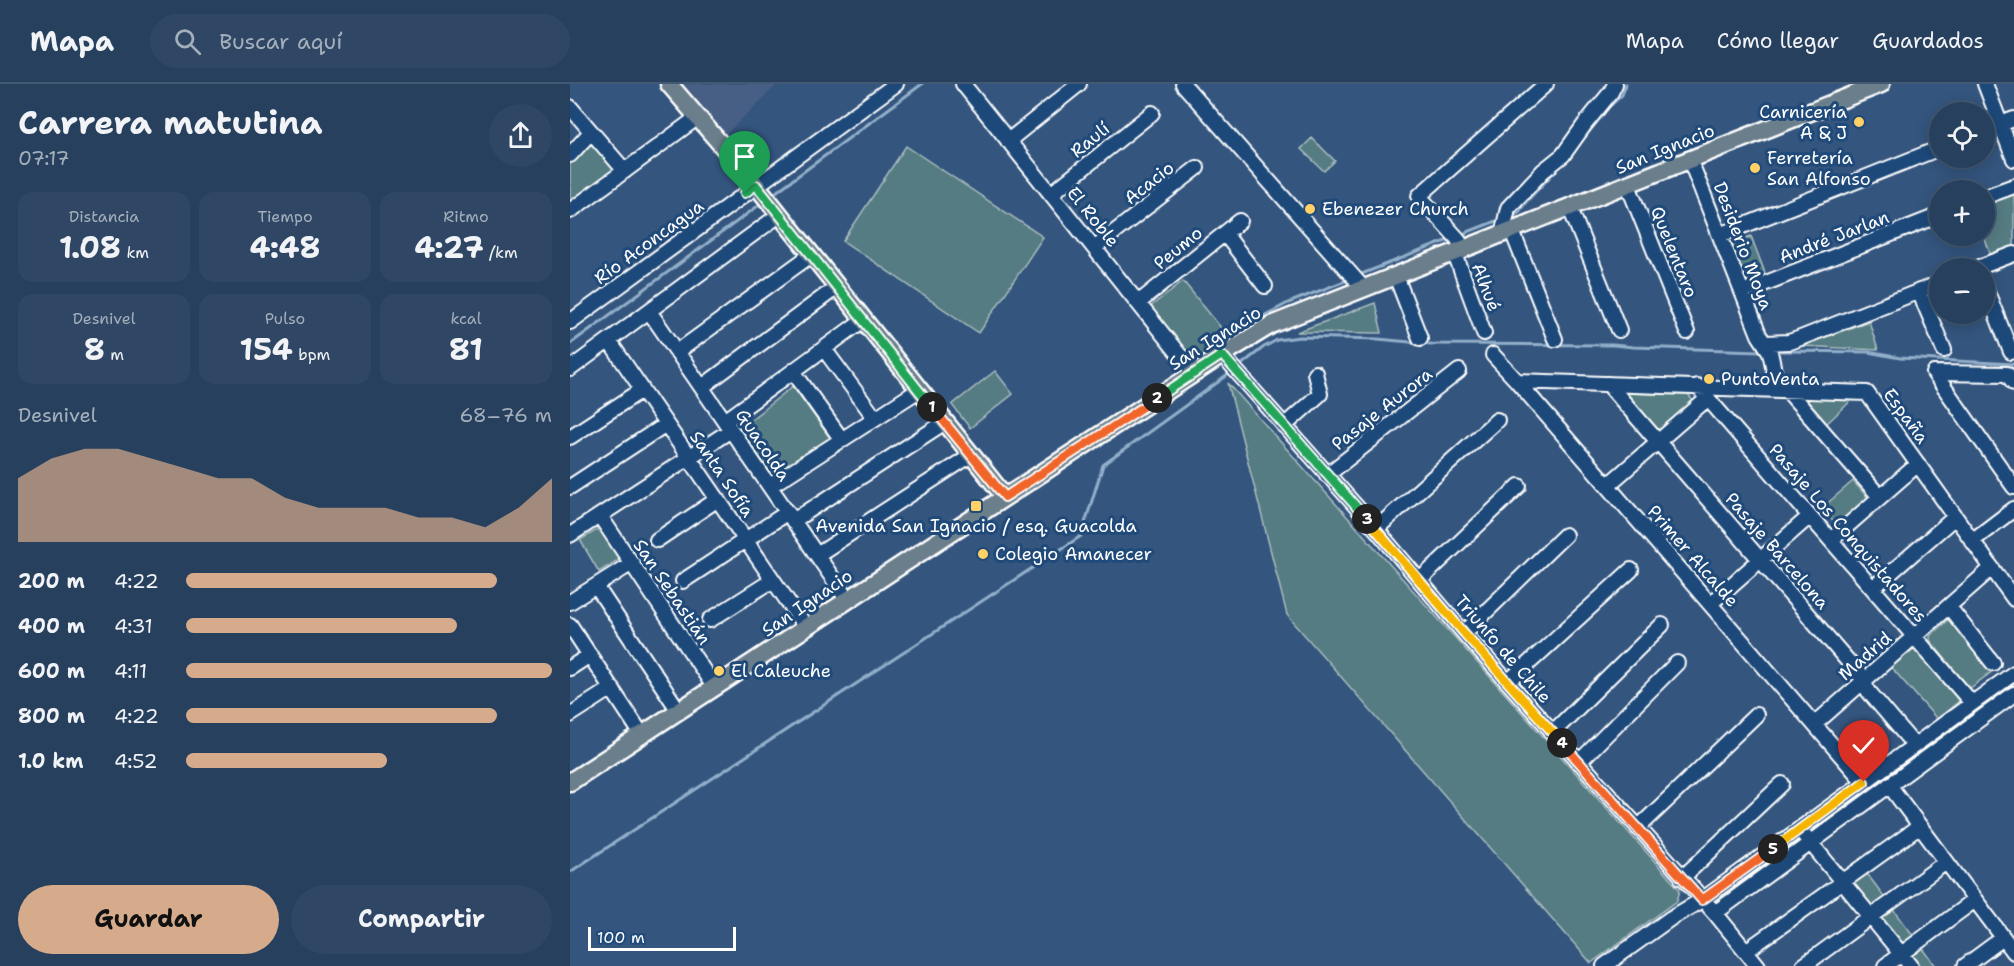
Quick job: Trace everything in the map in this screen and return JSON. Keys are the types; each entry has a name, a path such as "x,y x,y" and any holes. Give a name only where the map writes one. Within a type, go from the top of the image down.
{"main road":[{"path":"669,84 767,200 1005,497"},
{"name":"San Ignacio","path":"570,782 1194,374 1231,366 1278,322 1356,281 1396,276 1457,244 1570,208 1881,84"}],"street":[{"name":"Río Aconcagua","path":"570,369 649,311 767,200 896,84"},
{"name":"El Roble","path":"963,84 1194,374"},
{"path":"1008,141 1078,84"},
{"path":"1183,84 1356,281"},
{"path":"1457,244 1419,196 1546,84"},
{"path":"1555,339 1506,230 1508,210 1543,171 1563,155 1616,84"},
{"path":"1985,84 2014,159"},
{"path":"570,107 625,171"},
{"name":"Raulí","path":"1051,195 1152,113"},
{"path":"570,211 698,117"},
{"path":"1995,126 2014,119"},
{"path":"570,155 591,132"},
{"path":"1720,235 1929,152"},
{"name":"Desiderio Moya","path":"1690,160 1759,335 1772,358 1782,389"},
{"name":"Acacio","path":"1094,248 1197,168"},
{"name":"Quelentaro","path":"1628,185 1688,332"},
{"path":"1995,193 2014,186"},
{"name":"Río Aconcagua","path":"570,322 767,200"},
{"path":"1570,208 1619,330"},
{"name":"André Jarlan","path":"1743,292 1929,219"},
{"name":"Peumo","path":"1138,303 1240,221"},
{"path":"1225,234 1265,286"},
{"name":"Alhué","path":"1457,244 1484,333"},
{"path":"1995,261 2014,254"},
{"path":"677,352 811,255"},
{"path":"1396,276 1420,338"},
{"path":"702,387 837,287"},
{"path":"1766,344 1794,341 1929,287"},
{"path":"1919,291 1944,350"},
{"name":"Guacolda","path":"649,311 847,599"},
{"path":"1995,311 2012,352"},
{"path":"570,535 689,458 793,371 863,320"},
{"name":"Santa Sofía","path":"609,341 806,628"},
{"path":"824,349 875,418"},
{"name":"Primer Alcalde","path":"1492,355 1711,603 1864,782"},
{"name":"Triunfo de Chile","path":"1231,366 1376,529 1552,733 1714,913 1758,966"},
{"path":"793,371 842,440"},
{"name":"Pasaje Aurora","path":"1327,475 1459,371"},
{"path":"1284,426 1320,394 1315,373"},
{"path":"2014,383 2007,374 1935,373 2014,487"},
{"name":"España","path":"1517,381 1867,393 2014,598"},
{"name":"Pasaje Barcelona","path":"1608,384 1864,681 1869,692 1914,745"},
{"name":"Pasaje Los Conquistadores","path":"1696,386 1972,703"},
{"path":"1782,389 1880,497"},
{"path":"570,437 642,390"},
{"path":"770,486 919,390"},
{"path":"1608,485 1707,399"},
{"path":"1376,529 1497,420"},
{"path":"683,581 745,540 790,516 945,422"},
{"path":"570,487 666,424"},
{"path":"817,555 971,455"},
{"path":"1831,540 1918,464"},
{"path":"1420,580 1519,486"},
{"path":"657,540 718,499"},
{"path":"1972,541 2014,509"},
{"name":"San Sebastián","path":"600,516 715,688"},
{"path":"1711,603 1810,516"},
{"path":"1873,588 1955,517"},
{"path":"1464,633 1564,535"},
{"path":"570,603 632,563"},
{"name":"Madrid","path":"1815,723 1992,568"},
{"path":"1508,682 1632,570"},
{"path":"710,620 773,580"},
{"path":"596,586 679,711"},
{"path":"1949,607 1993,663"},
{"path":"570,625 642,735"},
{"path":"1552,733 1662,625"},
{"path":"570,668 590,655"},
{"path":"1579,762 1677,663"},
{"path":"1604,966 1800,830 2014,673"},
{"path":"570,715 612,688"},
{"path":"1714,913 2014,694"},
{"path":"1638,828 1756,715"},
{"path":"1682,878 1782,784"},
{"path":"1889,784 2014,952"},
{"path":"1746,951 1919,827"},
{"path":"1800,830 1911,966"},
{"path":"1803,966 1946,862"},
{"path":"1885,966 1975,900"},
{"path":"1965,966 2003,938"}],"shaded area":[{"path":"681,84 778,84 725,135"}],"green space":[{"path":"1312,138 1335,161 1324,171 1301,149"},
{"path":"591,140 617,174 570,208 570,162"},
{"path":"906,146 1043,237 979,333 843,241"},
{"path":"2014,192 2014,248 1991,256 1988,246 1995,246 1995,199"},
{"path":"1751,236 1767,278 1747,286 1731,244"},
{"path":"1183,281 1231,340 1198,366 1150,307"},
{"path":"1375,303 1382,333 1297,332"},
{"path":"1869,321 1878,350 1802,346"},
{"path":"995,371 1013,394 970,428 952,405"},
{"path":"1228,383 1680,890 1677,901 1591,963 1287,615"},
{"path":"793,386 830,438 773,479 739,429"},
{"path":"1622,393 1688,395 1695,403 1657,435"},
{"path":"1795,397 1854,398 1823,427"},
{"path":"1853,481 1869,499 1837,526 1822,508"},
{"path":"602,527 621,558 599,572 580,540"},
{"path":"1952,616 1994,670 1969,689 1930,640 1930,636"},
{"path":"1915,648 1958,697 1958,702 1937,719 1891,667"},
{"path":"1865,871 1936,966 1918,966 1854,885 1855,879"}],"waterway":[{"path":"772,195 922,84"},
{"path":"1576,148 1609,107 1622,95 1626,84"},
{"path":"1510,216 1519,212 1564,162"},
{"path":"570,344 762,203"},
{"path":"1460,235 1501,219"},
{"path":"1359,275 1451,239"},
{"path":"1217,341 1288,303 1350,279"},
{"path":"1237,368 1277,340 1300,337 1378,339 1431,344 1613,345 1760,351"},
{"path":"1781,351 1868,352 1900,358 2014,364"},
{"path":"570,872 1081,536 1103,465 1232,372"}],"place":[{"name":"Carnicería A & J","path":"1859,122"},
{"name":"Ferretería San Alfonso","path":"1755,168"},
{"name":"Ebenezer Church","path":"1310,209"},
{"name":"PuntoVenta","path":"1709,379"},
{"name":"Avenida San Ignacio / esq. Guacolda","path":"976,506"},
{"name":"Colegio Amanecer","path":"983,554"},
{"name":"El Caleuche","path":"719,671"}],"route":[{"path":"745,193 756,185 1005,497 1222,355 1552,733 1702,900 1864,782"}]}
